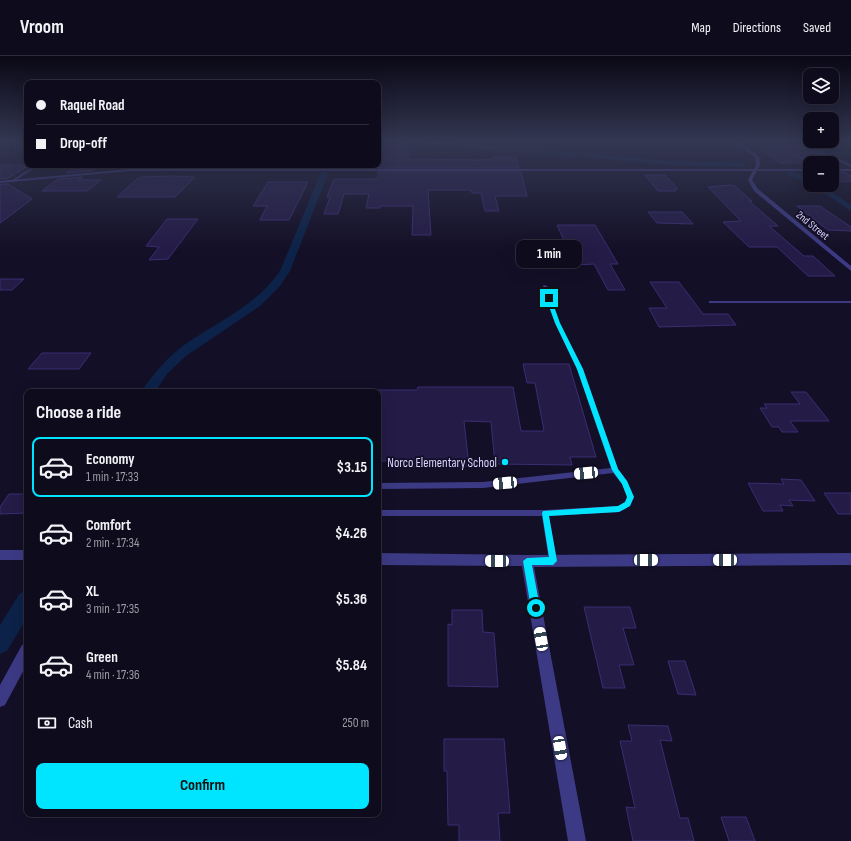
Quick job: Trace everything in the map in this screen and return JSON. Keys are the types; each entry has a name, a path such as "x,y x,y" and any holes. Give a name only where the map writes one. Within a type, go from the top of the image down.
{"street":[{"path":"0,182 36,179"},
{"name":"2nd Street","path":"751,179 756,190 851,269"},
{"path":"0,555 24,555"},
{"path":"381,559 553,561 851,559"},
{"path":"527,561 577,841"},
{"path":"0,700 24,656"}],"lane":[{"path":"12,181 16,179"},
{"path":"381,513 545,513 619,509 628,504 630,497 625,483 615,470 580,369 557,323 545,286"},
{"path":"711,302 851,302"},
{"path":"381,486 483,485 615,470"},
{"path":"545,513 553,561"}],"building":[{"path":"58,179 101,180 87,191 42,191"},
{"path":"137,179 193,179 175,197 117,197"},
{"path":"334,179 523,179 527,196 495,196 499,211 485,211 481,193 472,193 471,190 428,190 431,235 412,235 413,206 380,206 380,208 366,208 369,194 344,194 338,214 324,214 330,197 327,197"},
{"path":"648,179 668,179 678,189 674,189 676,191 658,191"},
{"path":"839,179 851,179 851,181 839,182"},
{"path":"268,182 308,182 289,220 260,220 267,206 253,206"},
{"path":"0,184 8,184 32,199 0,223"},
{"path":"735,186 752,201 749,201 778,226 769,226 804,256 813,256 835,276 808,276 777,247 749,247 723,222 741,221 708,187"},
{"path":"797,206 820,206 851,227 851,231 828,230"},
{"path":"648,212 682,212 693,224 657,223"},
{"path":"167,219 198,219 168,259 149,260 159,247 146,246"},
{"path":"557,225 595,225 618,264 610,264 625,290 608,290 594,264 575,265"},
{"path":"0,279 24,279 12,290 0,290"},
{"path":"650,282 679,282 703,314 728,314 736,325 659,327 649,308 667,308"},
{"path":"42,353 91,353 79,369 28,369"},
{"path":"523,364 569,364 596,457 570,457 572,465 495,464 491,422 464,421 469,466 413,467 413,461 381,461 381,390 417,390 418,387 513,387 521,431 544,431 535,383 527,383"},
{"path":"791,392 806,392 829,421 790,421 798,432 782,432 779,427 772,427 760,408 767,408 764,404 800,404"},
{"path":"781,479 801,480 815,501 789,500 793,506 780,505 783,511 763,511 748,483 784,484"},
{"path":"824,493 851,493 851,514 838,514"},
{"path":"9,494 24,494 24,513 0,514 0,507"},
{"path":"584,607 630,607 636,628 623,628 634,665 619,665 625,688 603,688"},
{"path":"452,610 482,610 483,632 494,633 498,687 448,686 448,624 452,625"},
{"path":"668,661 685,661 696,695 678,694"},
{"path":"628,725 668,726 672,741 660,740 680,818 688,818 694,841 633,841 626,807 635,808 620,741 632,741"},
{"path":"444,739 504,739 510,813 498,813 500,841 459,841 459,825 448,825 447,771 444,771"},
{"path":"721,817 746,817 755,841 729,841"}],"waterway":[{"path":"150,389 168,365 181,353 256,304 277,284 285,271 322,179"},
{"path":"826,192 851,209"},
{"path":"0,644 24,605"}],"place":[{"name":"Norco Elementary School","path":"505,462"}],"route":[{"path":"536,608 527,561 553,561 545,513 619,509 625,507 630,501 629,490 615,470 580,369 557,323 549,298"}]}
